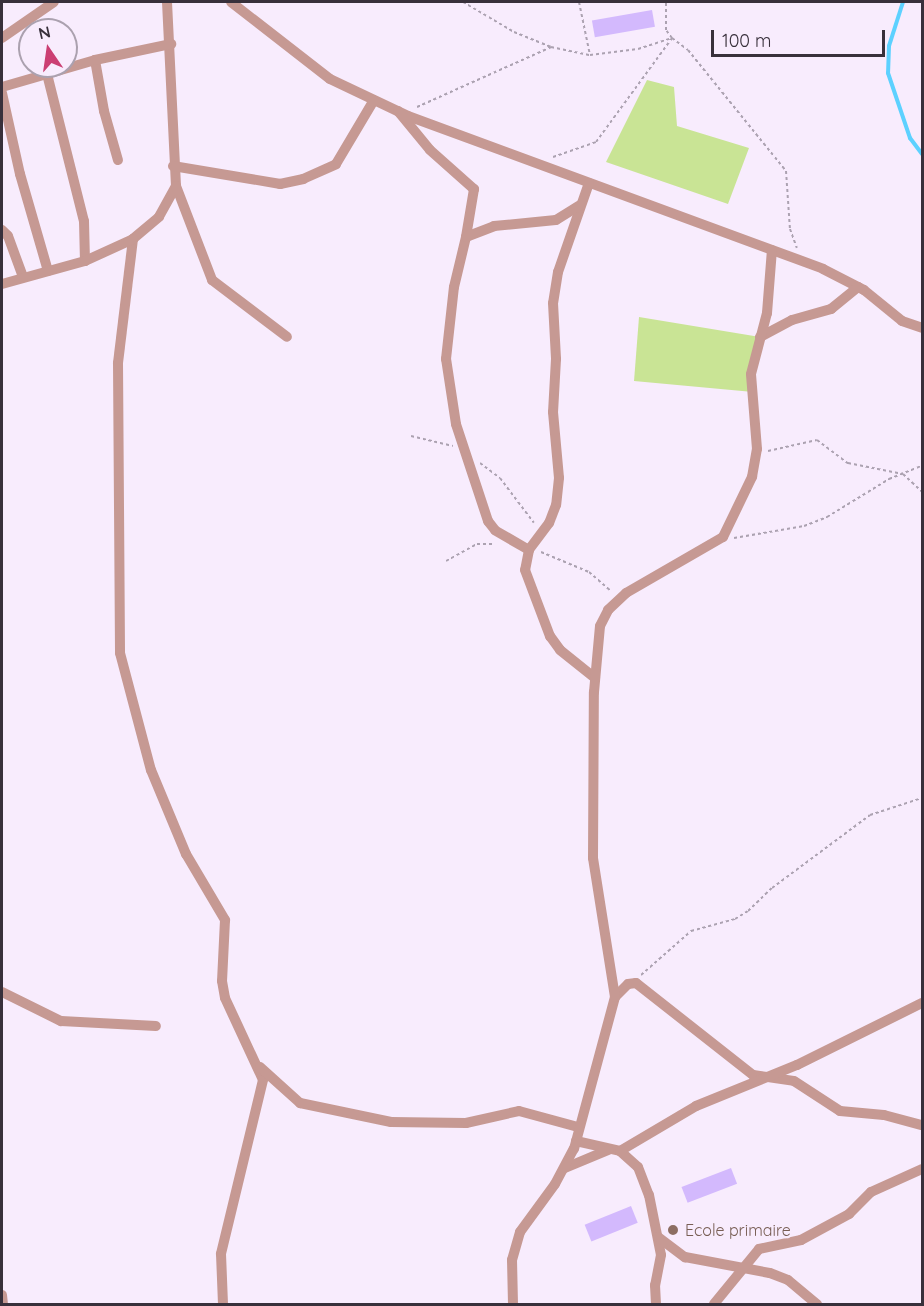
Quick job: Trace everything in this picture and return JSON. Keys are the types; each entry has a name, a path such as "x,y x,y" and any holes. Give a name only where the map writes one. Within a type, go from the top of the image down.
{"street":[{"path":"2,38 54,2"},
{"path":"167,2 171,44 173,166 176,186 212,280 287,337"},
{"path":"231,2 330,79 374,100 535,163 803,262 858,287 902,321 922,328"},
{"path":"78,65 171,44"},
{"path":"95,60 104,111 118,160"},
{"path":"2,87 33,78"},
{"path":"48,78 84,220 85,261"},
{"path":"2,93 48,271"},
{"path":"173,166 280,184 303,179 336,164 374,100"},
{"path":"398,111 430,150 474,189 454,287 446,359 450,396 488,521 495,530 529,550"},
{"path":"589,183 558,272 553,303 556,359 553,412 559,478 556,505 549,523 529,550 525,570 528,585 550,636 560,650 595,678"},
{"path":"2,284 85,261 133,239 159,217 176,186"},
{"path":"466,237 494,226 556,220 580,205"},
{"path":"2,230 8,236 23,277"},
{"path":"133,239 118,363 120,653 151,770 186,854 225,920 222,981 225,998 260,1067 263,1093 221,1254 223,1305"},
{"path":"513,1305 512,1260 520,1232 565,1168 576,1141 578,1127 612,1019 615,997 593,858 595,678 600,626 608,610 668,566 723,537 752,477 757,453 751,374 767,312 772,250"},
{"path":"760,337 792,320 831,309 858,287"},
{"path":"615,997 633,982 753,1075 794,1081 840,1111 884,1115 922,1125"},
{"path":"2,992 61,1021 156,1026"},
{"path":"620,1151 696,1106 771,1076 922,1003"},
{"path":"260,1067 300,1103 391,1122 466,1123 519,1111 578,1127"},
{"path":"576,1141 620,1151 630,1156 645,1181 661,1261 655,1285 656,1305"},
{"path":"565,1168 608,1150"},
{"path":"714,1305 759,1249 801,1240 849,1214 871,1192 922,1169"},
{"path":"658,1237 685,1257 788,1280 816,1305"},
{"path":"2,1295 3,1305"}],"path":[{"path":"463,2 514,32 551,47 590,55 638,49 672,38"},
{"path":"579,2 590,55"},
{"path":"666,2 666,30 672,38 688,50 786,171 790,229 803,262"},
{"path":"535,163 597,141 672,38"},
{"path":"398,111 460,91 495,70 551,47"},
{"path":"757,453 817,440 848,463 903,474 922,492"},
{"path":"723,537 746,538 804,526 827,517 903,474 922,466"},
{"path":"633,982 677,946 684,935 735,919 748,911 772,888 870,815 922,798"}],"green space":[{"path":"647,80 674,87 677,126 749,148 728,204 606,162"},
{"path":"639,317 760,337 753,392 634,381"}],"building":[{"path":"652,10 655,27 595,37 592,21"},
{"path":"731,1168 737,1184 688,1203 682,1187"},
{"path":"631,1206 638,1223 591,1241 585,1225"}],"waterway":[{"path":"903,2 889,46 888,73 910,138 922,154"}],"place":[{"name":"Ecole primaire","path":"673,1230"}]}
